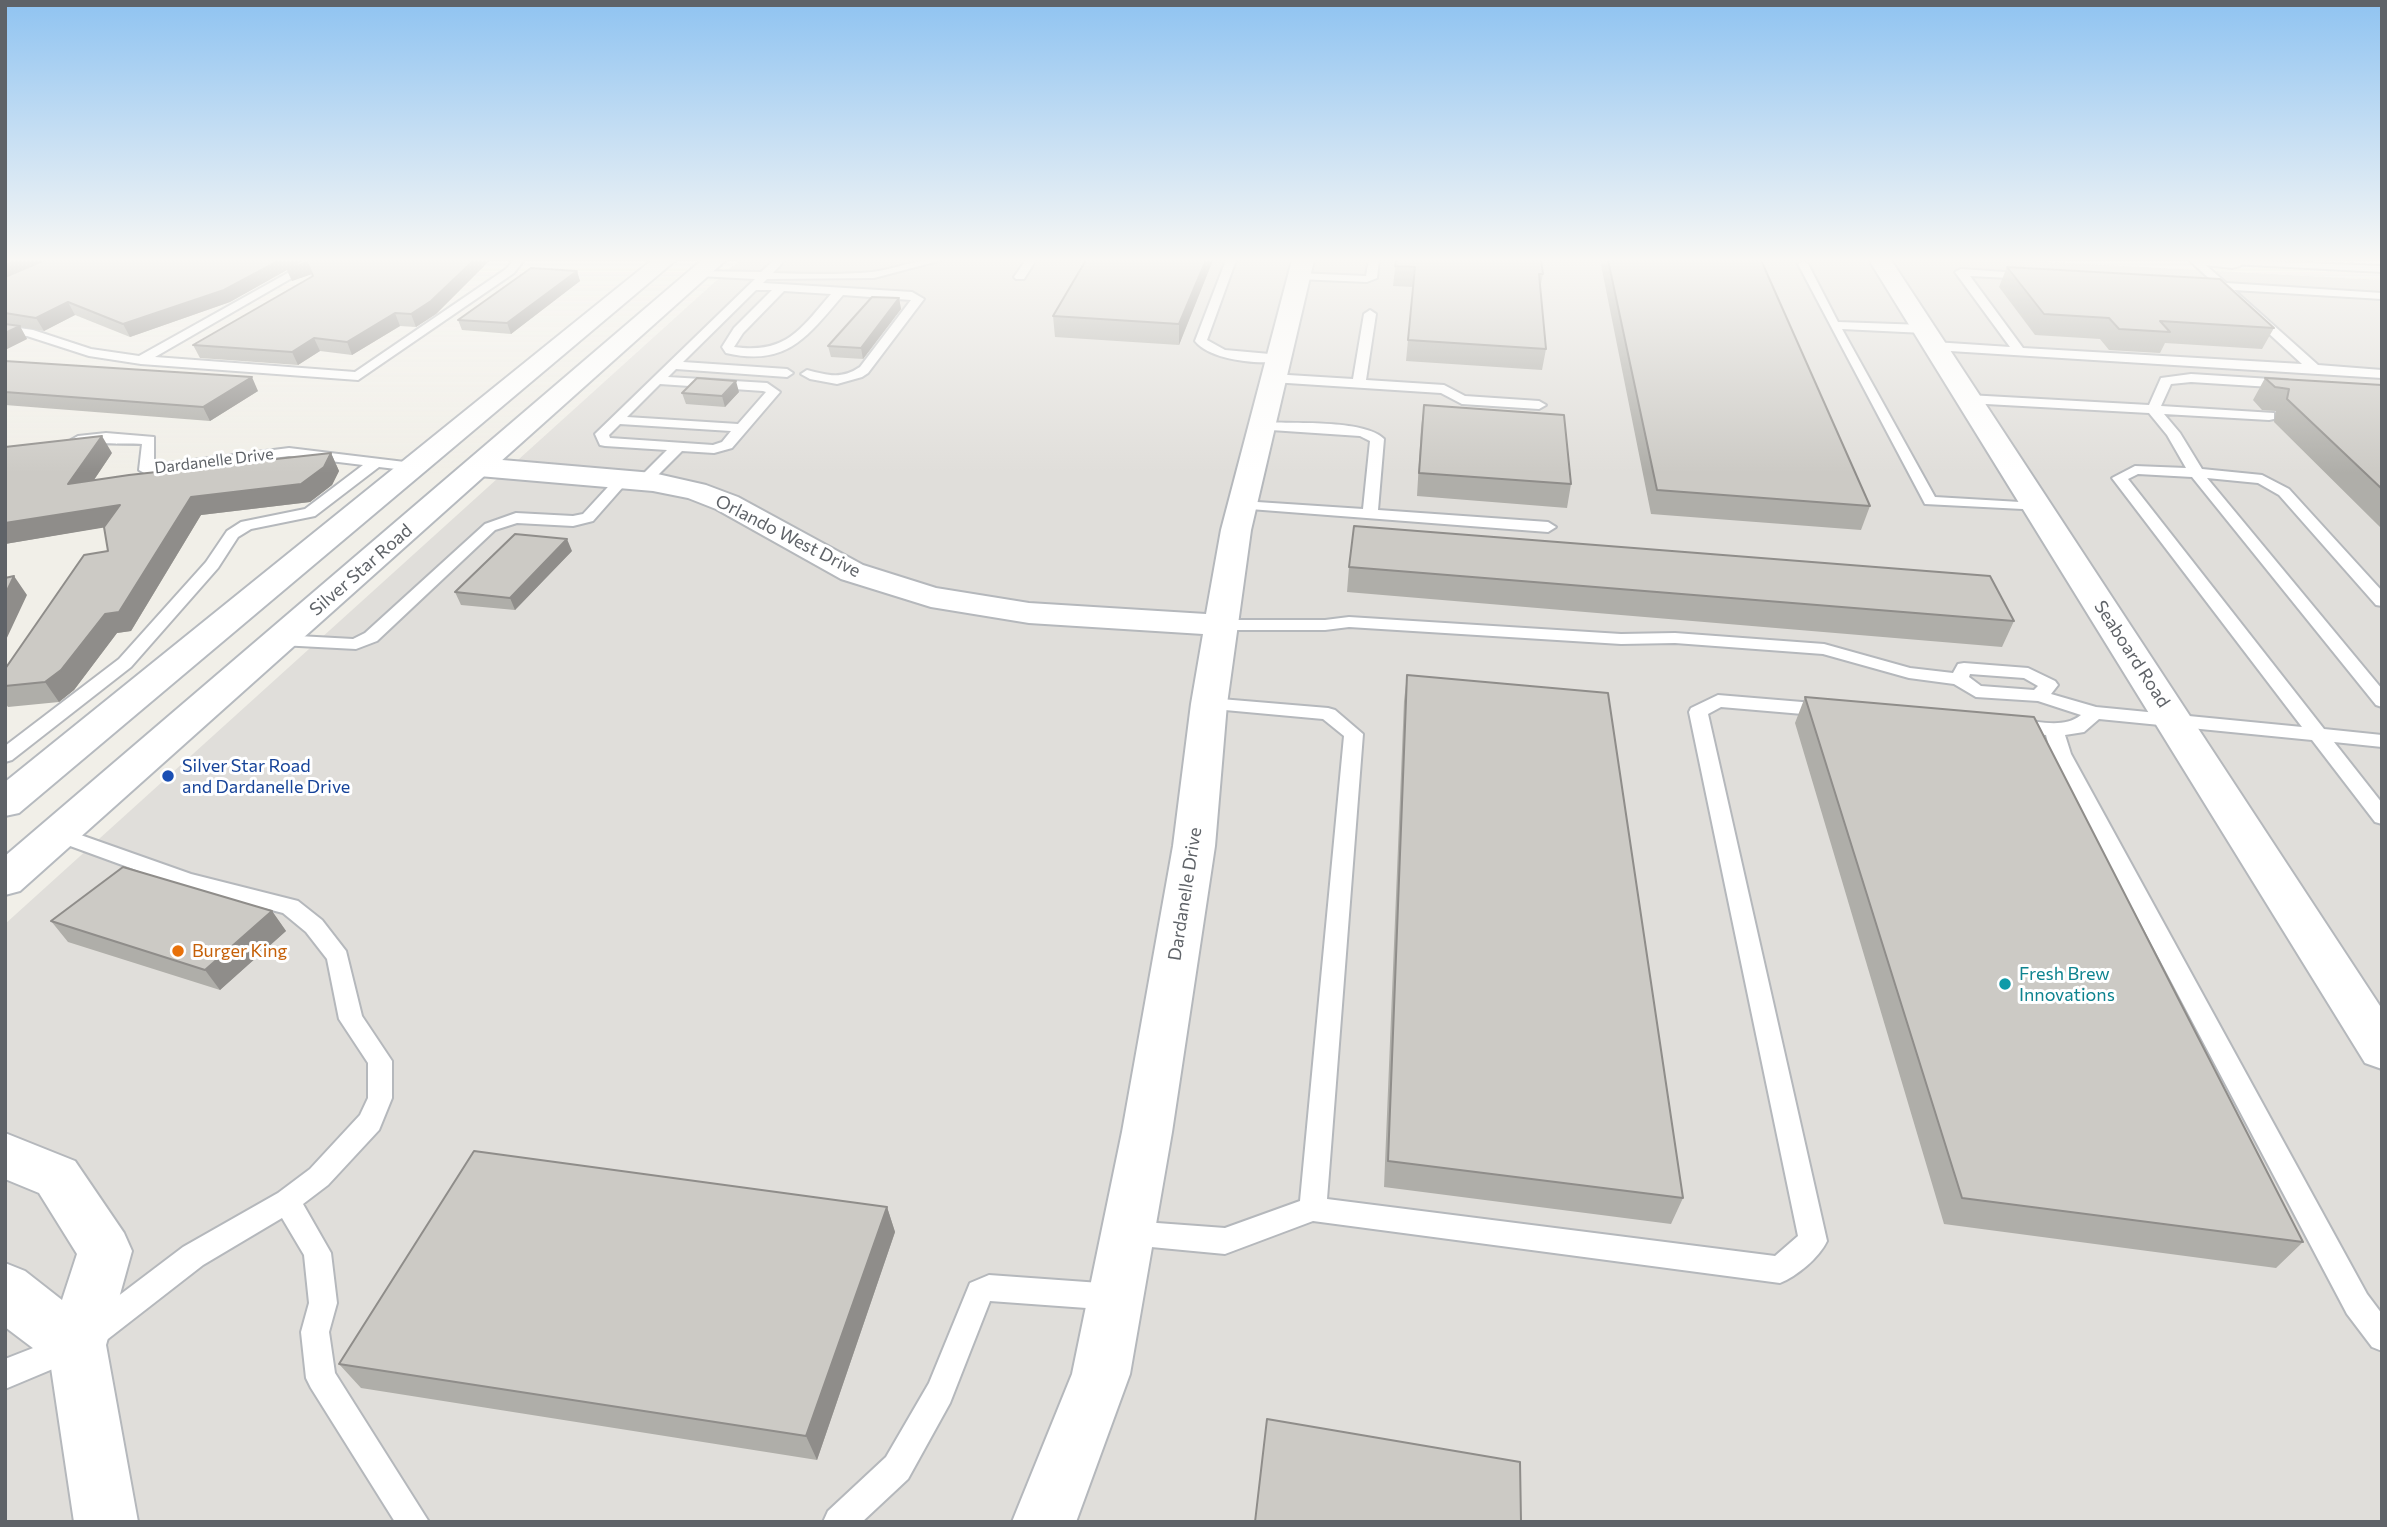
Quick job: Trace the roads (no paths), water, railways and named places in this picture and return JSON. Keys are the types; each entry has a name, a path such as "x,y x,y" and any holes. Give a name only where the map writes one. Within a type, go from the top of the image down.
{"street":[{"path":"9,784 413,467 578,331"},
{"path":"479,467 464,460 463,449 573,356 596,331"},
{"name":"Silver Star Road","path":"5,880 631,331"},
{"name":"Dardanelle Drive","path":"1044,1522 1101,1374 1128,1233 1194,846 1220,625 1242,505 1284,331"},
{"name":"Seaboard Road","path":"1925,331 2382,1049"},
{"path":"104,794 280,614 427,486 426,478 413,467"},
{"name":"Orlando West Drive","path":"479,467 634,480 696,491 727,503 852,572 931,597 1029,613 1220,625"},
{"path":"5,1155 57,1177 105,1251 77,1345 106,1522"},
{"path":"5,1290 14,1300 77,1345"}],"lane":[{"path":"20,331 89,352 141,360 358,376 423,331"},
{"path":"141,360 192,331"},
{"path":"657,380 766,387 774,392 727,445 678,447 605,442 602,434 707,331"},
{"path":"730,350 728,347 738,331"},
{"path":"672,365 730,350 763,355 788,347 802,331"},
{"path":"807,374 845,382 864,370 893,331"},
{"path":"1205,331 1201,341 1205,348 1275,368 1360,384 1444,389 1462,400 1539,405"},
{"path":"1360,384 1368,331"},
{"path":"1837,331 1930,501 2037,507"},
{"path":"1880,331 2019,351 2382,374"},
{"path":"2005,331 2019,351"},
{"path":"2273,331 2315,369"},
{"path":"672,365 787,373"},
{"path":"2153,410 2166,382 2191,378 2300,385"},
{"path":"1968,399 2269,416"},
{"path":"2153,410 2173,433 2196,472 2382,701"},
{"path":"616,420 742,428"},
{"path":"1261,426 1363,432 1377,439 1370,514"},
{"name":"Dardanelle Drive","path":"68,441 106,436 149,440 146,470 289,452 413,467"},
{"path":"280,640 356,644 371,637 490,527 516,518 573,521 588,518 678,447"},
{"path":"9,784 125,663 212,565 232,534 246,525 310,513 376,461"},
{"path":"2382,601 2284,492 2262,479 2196,472 2135,470 2119,478 2382,817"},
{"path":"1242,505 1548,527"},
{"path":"1220,625 1311,626 1349,622 1621,639 1675,638 1824,649 1909,673 1959,678 1964,668 2028,673 2049,685 2039,695 2095,713 2382,741"},
{"path":"1128,1233 1224,1241 1313,1209 1780,1270 1813,1241 1698,712 1718,701 1853,712"},
{"path":"1209,704 1328,714 1354,734 1313,1209"},
{"path":"1987,724 2054,730 2077,728 2095,713"},
{"path":"2054,730 2061,754 2350,1292 2382,1337"},
{"path":"5,1374 77,1345 193,1256 287,1201 319,1177 370,1122 380,1098 380,1061 351,1019 338,957 314,926 290,906 187,881 58,834"},
{"path":"287,1201 317,1253 323,1303 315,1332 321,1378 413,1522"},
{"path":"839,1522 897,1468 940,1393 980,1292 989,1288 1115,1297"}],"place":[{"name":"Silver Star Road and Dardanelle Drive","path":"168,776"},
{"name":"Burger King","path":"178,951"},
{"name":"Fresh Brew Innovations","path":"2005,984"}]}
